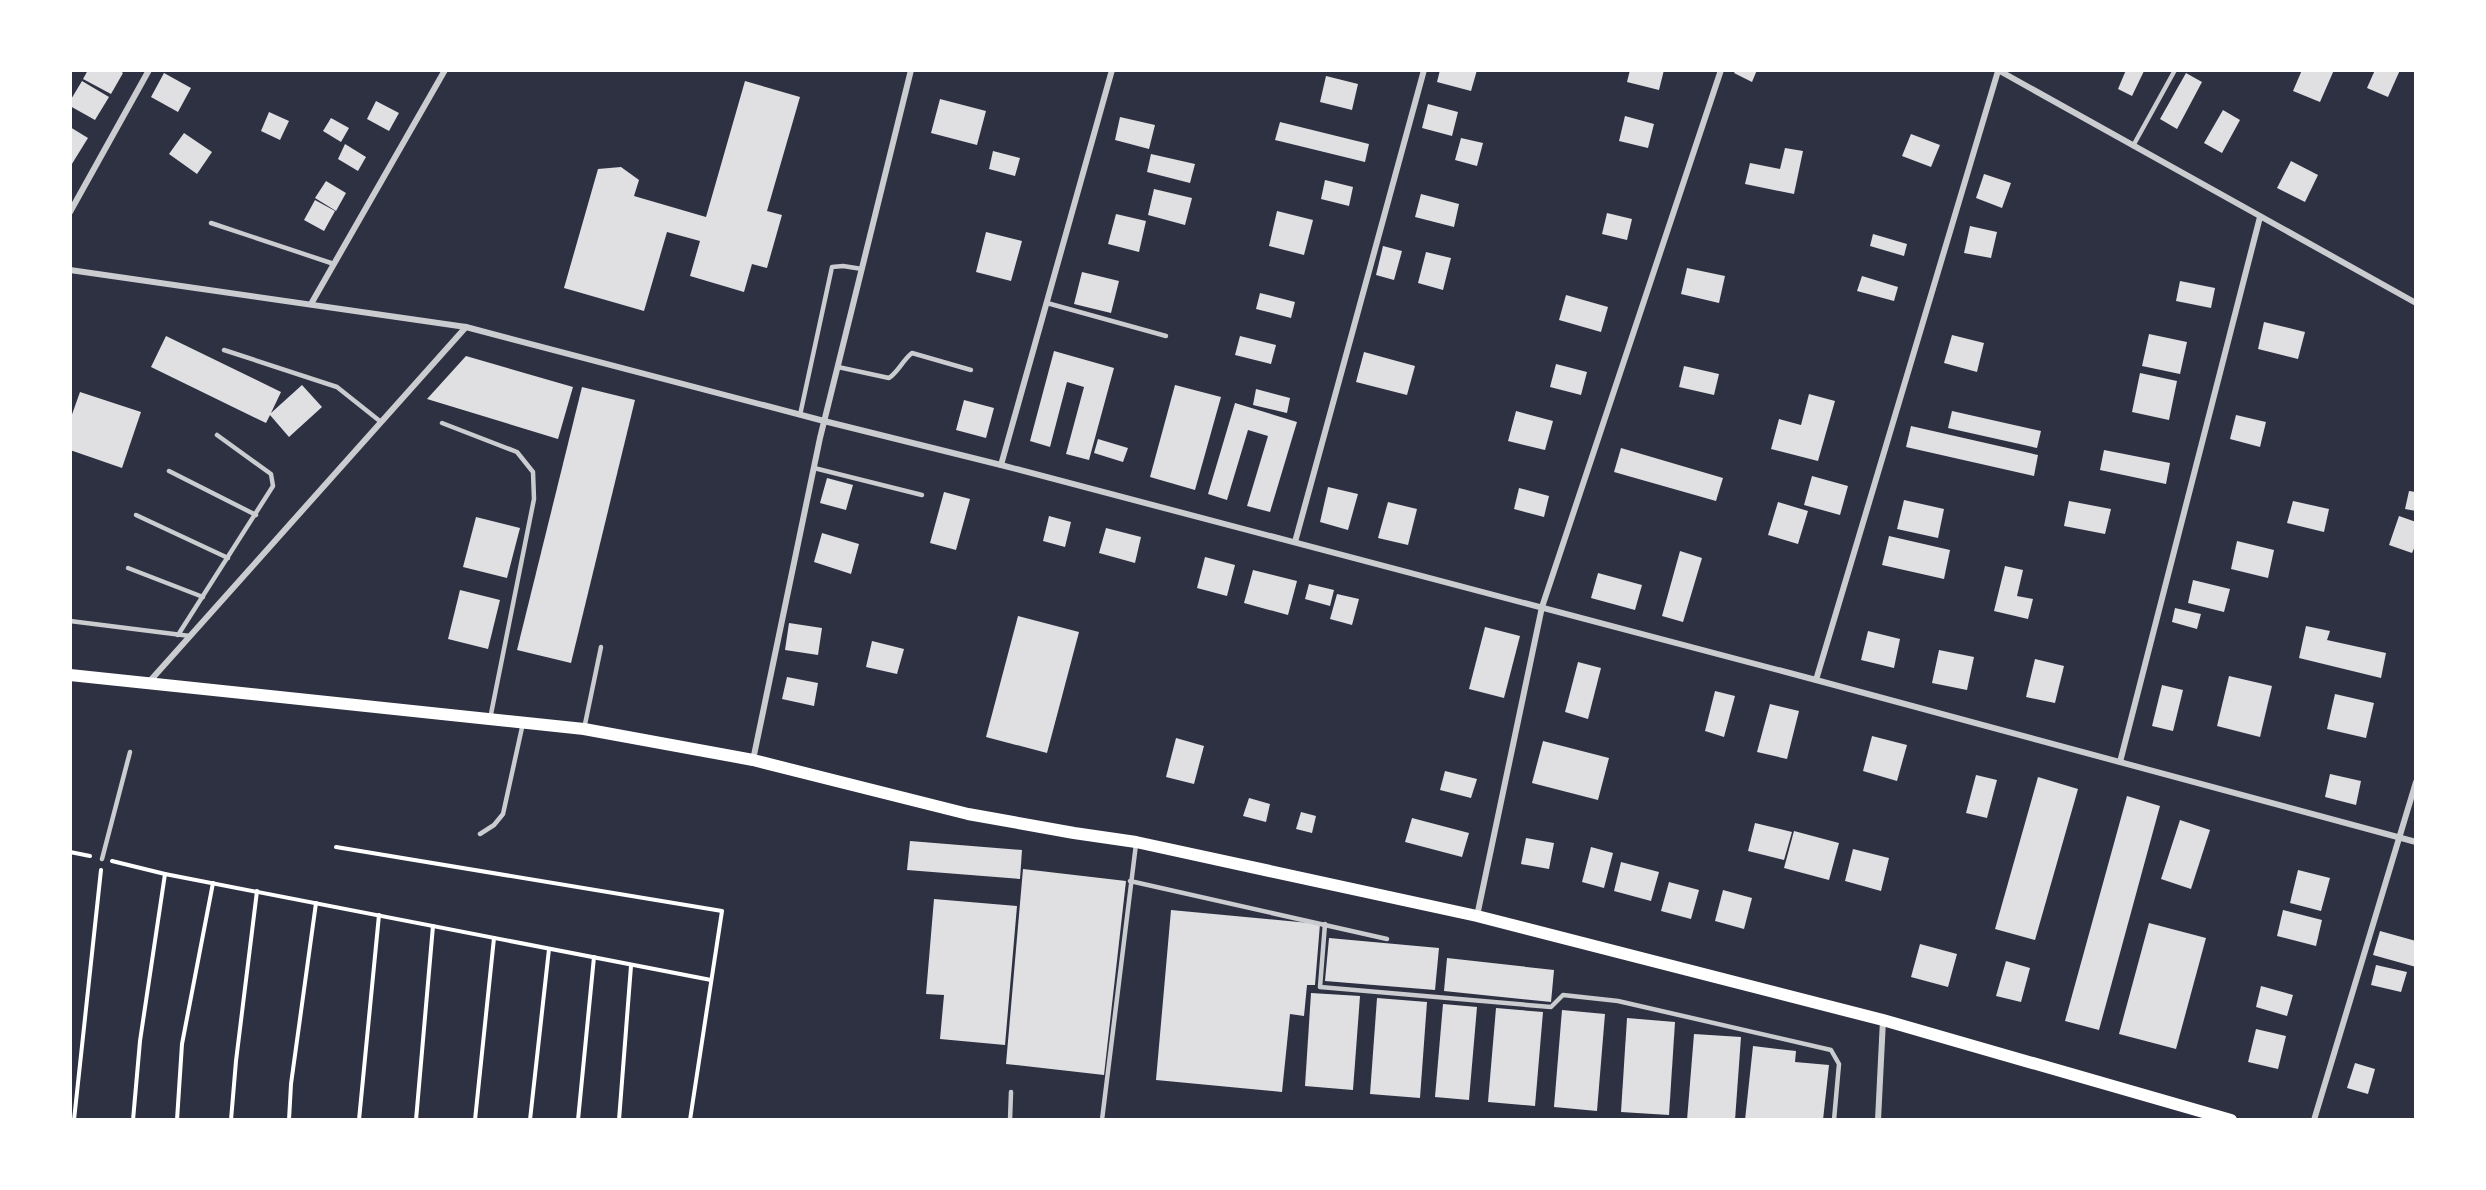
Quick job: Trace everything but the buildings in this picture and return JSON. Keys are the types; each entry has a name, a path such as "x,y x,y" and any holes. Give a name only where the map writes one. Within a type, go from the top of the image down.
{"main road":[{"path":"70,675 584,729 753,760 968,814 1136,842 1477,916 1883,1020 2230,1119"}],"street":[{"path":"70,212 149,70"},
{"path":"311,304 445,70"},
{"path":"753,760 824,421 911,70"},
{"path":"1001,465 1112,70"},
{"path":"1296,542 1424,70"},
{"path":"1477,916 1542,608 1721,70"},
{"path":"1816,680 1998,71 2415,303"},
{"path":"2120,762 2260,217"},
{"path":"70,270 466,327 1296,542 2415,842"},
{"path":"149,682 466,327"},
{"path":"2314,1119 2415,782"},
{"path":"1878,1119 1883,1020"}],"lane":[{"path":"2133,146 2175,70"},
{"path":"211,224 334,264"},
{"path":"800,415 832,267 862,269"},
{"path":"1047,303 1166,336"},
{"path":"224,350 337,387 381,422"},
{"path":"838,368 889,378 897,373 904,359 912,353 971,370"},
{"path":"442,423 517,452 533,472 534,499 490,719"},
{"path":"178,635 273,486 272,474 217,435"},
{"path":"814,468 922,495"},
{"path":"170,471 256,515"},
{"path":"136,515 228,558"},
{"path":"128,568 203,597"},
{"path":"70,621 190,636"},
{"path":"584,729 601,647"},
{"path":"480,834 494,825 503,814 523,722"},
{"path":"102,859 130,752"},
{"path":"1102,1119 1136,842"},
{"path":"1130,881 1387,939"},
{"path":"1325,924 1320,987 1551,1007 1563,995 1618,1001 1831,1050 1839,1064 1834,1119"},
{"path":"1010,1119 1011,1092"}],"path":[{"path":"336,847 722,911 690,1119"},
{"path":"70,852 165,874 711,980"},
{"path":"74,1119 102,859"},
{"path":"133,1119 140,1041 165,874"},
{"path":"177,1119 182,1044 213,883"},
{"path":"231,1119 257,891"},
{"path":"289,1119 291,1084 316,903"},
{"path":"358,1119 379,915"},
{"path":"416,1119 433,926"},
{"path":"475,1119 494,938"},
{"path":"530,1119 549,949"},
{"path":"578,1119 594,957"},
{"path":"619,1119 631,966"}]}
